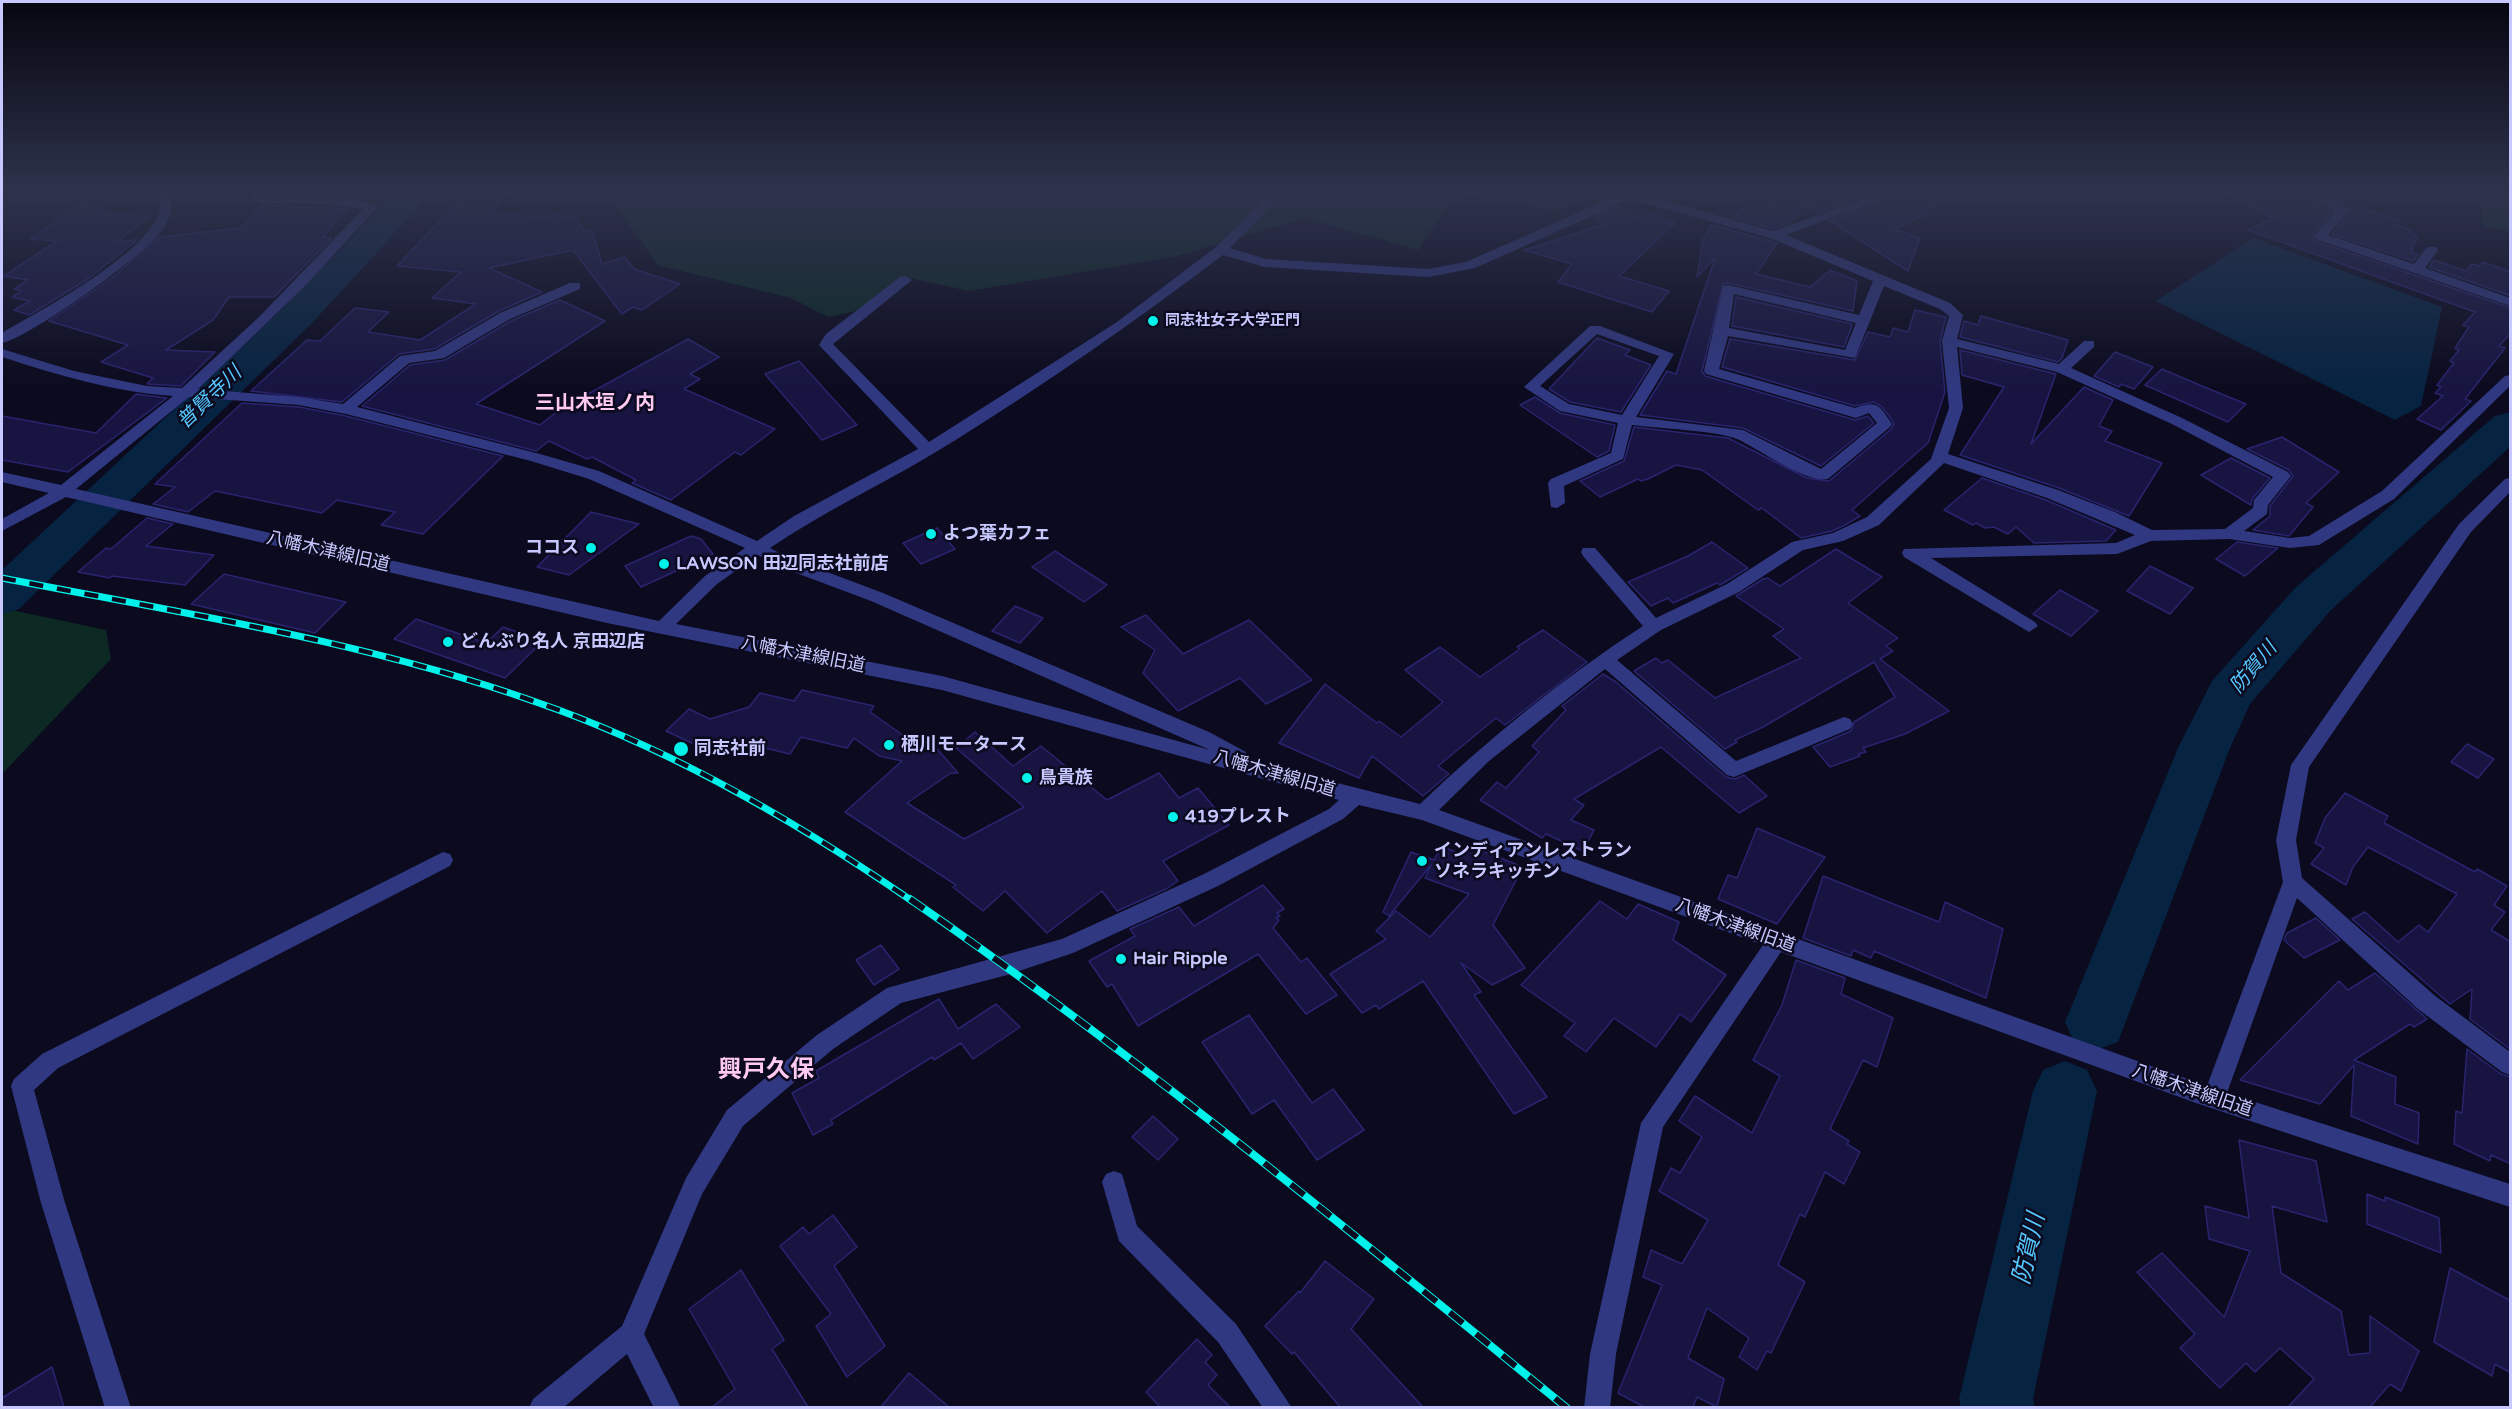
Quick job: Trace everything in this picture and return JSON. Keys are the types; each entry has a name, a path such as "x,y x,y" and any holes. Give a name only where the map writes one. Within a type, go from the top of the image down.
{"street":[{"path":"2,339 89,285 124,260"},
{"path":"2,526 69,493 189,393 323,260"},
{"path":"662,628 711,580 800,519 928,450 1122,325 1208,260"},
{"path":"1254,260 1265,263 1428,273 1470,265 1482,260"},
{"path":"1424,813 1482,756 1605,659 1655,626 1733,588 1798,546 1837,537 1873,520 1938,461 1956,408 1949,340 1956,315 1945,306 1832,260"},
{"path":"2388,260 2511,302"},
{"path":"2417,270 2425,260"},
{"path":"905,280 831,337 826,345 928,450"},
{"path":"1722,331 1850,355 1880,280"},
{"path":"346,409 405,359 439,355 505,316 575,286"},
{"path":"1557,503 1556,483 1618,456 1626,420 1667,354 1595,329 1531,387 1565,408 1626,420 1738,433 1799,466 1822,475 1885,424 1872,408 1856,413 1711,371 1722,331 1728,289 1865,321"},
{"path":"1949,340 2062,369 2177,421 2283,476 2260,504 2261,510 2229,534"},
{"path":"2062,369 2089,344"},
{"path":"2,353 71,375 147,390 299,401 346,409 535,457 594,475 741,539 756,549 877,597 1203,736 1264,771"},
{"path":"2030,626 1910,553 2117,548 2149,536 2229,534 2290,543 2313,541 2388,495 2511,379"},
{"path":"1940,457 1987,470 2053,494 2129,524 2149,536"},
{"name":"八幡木津線旧道","path":"2,477 662,628 942,683 1356,797 1424,813 2214,1099 2511,1196"},
{"path":"2214,1099 2293,882 2286,840 2300,765 2465,528 2511,483"},
{"path":"1588,552 1643,617 1655,626"},
{"path":"1605,659 1734,770 1844,724"},
{"path":"542,1407 631,1335 694,1186 735,1118 825,1042 895,995 1007,966 1066,947 1115,926 1211,880 1326,819 1356,797"},
{"path":"118,1407 53,1203 22,1086 50,1061 443,860"},
{"path":"2293,882 2426,1002 2511,1065"},
{"path":"1597,1407 1603,1354 1652,1123 1778,942"},
{"path":"1114,1182 1128,1233 1227,1333 1279,1407"},
{"path":"631,1335 668,1407"}],"green space":[{"path":"654,260 1155,260 969,291 910,278 852,312 828,317 791,298 658,265"},
{"path":"2,608 106,630 111,659 2,774"}],"water":[{"path":"2220,260 2313,260 2442,307 2421,406 2395,420 2156,301"}],"building":[{"path":"29,260 112,260 88,279 29,315 14,310 30,301 12,297 22,291 14,289 28,280 4,276"},
{"path":"133,260 311,260 274,297 229,297 213,320 166,350 215,352 181,386 147,384 153,378 101,362 128,345 49,321 113,277"},
{"path":"403,260 527,260 489,268 542,292 499,311 434,349 399,354 342,402 251,391 307,340 320,341 355,308 389,312 368,332 420,340 476,304 432,298 461,272 397,266"},
{"path":"580,260 601,260 602,264 616,260 627,260 634,269 680,284 642,310 633,307 622,314"},
{"path":"1557,260 1636,260 1619,276 1669,291 1652,312 1558,282 1572,264"},
{"path":"1700,260 1713,260 1697,277"},
{"path":"1714,260 1766,260 1756,274 1810,287 1830,270 1857,281 1853,311 1728,283 1723,284 1702,371 1705,376 1855,420 1868,416 1874,423 1821,466 1743,428 1640,415 1667,371 1676,374"},
{"path":"1890,260 1912,260 1908,271"},
{"path":"2330,260 2370,260 2511,308 2511,333 2499,346 2505,348 2465,399 2471,401 2441,430 2417,419 2443,396 2435,393 2441,387 2437,385 2454,363 2450,361 2459,350 2455,348 2469,327 2463,325 2475,312"},
{"path":"2434,260 2466,271 2472,264 2479,266 2483,262 2511,272 2511,296 2429,267"},
{"path":"1736,297 1852,324 1851,328 1844,347 1732,326"},
{"path":"560,300 605,321 476,404 540,425 559,410 688,339 719,357 690,374 700,379 684,389 775,429 741,455 735,452 671,500 632,483 636,480 592,457 587,459 549,441 536,451 362,406 410,365 445,360 511,321"},
{"path":"1915,310 1946,317 1940,341 1945,392 1928,443 1852,510 1860,516 1845,525 1832,531 1801,538 1762,508 1758,510 1702,470 1676,465 1648,479 1641,481 1638,479 1600,497 1580,481 1624,461 1634,427 1728,438 1807,478 1829,481 1891,429 1894,424 1889,416 1882,407 1874,402 1855,406 1722,367 1730,339 1855,360 1868,332 1890,337 1893,328 1908,332"},
{"path":"1981,316 2068,340 2062,358 2058,362 1960,337 1964,321 1978,325"},
{"path":"1597,338 1630,350 1625,355 1651,365 1621,412 1570,402 1549,389"},
{"path":"1960,350 2056,374 2031,444 2084,387 2113,400 2099,426 2112,431 2105,441 2162,463 2129,516 2059,488 1960,455 2004,387 1962,375"},
{"path":"2115,352 2153,367 2134,389 2121,384 2119,387 2094,376"},
{"path":"799,361 857,425 822,440 765,374"},
{"path":"2162,369 2246,404 2228,422 2145,385"},
{"path":"136,394 167,398 68,472 2,460 2,416 96,433"},
{"path":"1535,397 1560,413 1615,425 1609,451 1597,457 1520,405"},
{"path":"242,403 299,407 346,416 503,456 423,534 381,525 395,512 337,500 322,513 215,491 188,512 153,504 175,487 155,484"},
{"path":"2282,437 2339,472 2306,503 2313,507 2289,536 2253,530 2270,516 2270,506 2293,476 2289,470 2247,449"},
{"path":"2231,458 2270,478 2252,499 2251,505 2201,475"},
{"path":"1982,478 2046,500 2116,530 2106,541 2034,543 2016,527 2008,534 1994,527 1985,528 1976,523 1973,525 1944,510"},
{"path":"591,512 639,524 569,575 537,567"},
{"path":"147,518 173,524 146,546 214,555 185,585 112,576 110,578 78,572 106,548 111,549"},
{"path":"937,528 955,549 921,564 903,543"},
{"path":"691,536 701,539 713,554 641,587 625,566"},
{"path":"1712,542 1748,568 1720,585 1717,583 1673,603 1668,598 1651,606 1628,582 1688,556"},
{"path":"2237,542 2278,548 2245,576 2216,559"},
{"path":"1836,549 1882,577 1848,603 1898,638 1886,646 1893,651 1880,659 1949,711 1905,734 1863,748 1866,752 1858,754 1860,756 1830,767 1813,747 1851,731 1854,722 1895,697 1874,662 1763,727 1735,740 1737,742 1725,749 1634,671 1656,658 1662,663 1668,660 1715,698 1801,658 1773,636 1784,629 1736,596 1763,579 1768,578 1780,586"},
{"path":"1055,551 1107,585 1084,602 1032,567"},
{"path":"2150,566 2193,588 2170,614 2127,591"},
{"path":"224,574 346,602 315,633 191,604"},
{"path":"2060,590 2098,611 2071,636 2033,614"},
{"path":"1015,606 1043,618 1020,643 992,631"},
{"path":"1146,615 1183,654 1249,620 1312,680 1266,704 1240,678 1178,711 1143,673 1155,650 1121,627"},
{"path":"416,619 486,643 503,627 543,641 505,678 394,639"},
{"path":"1543,630 1587,662 1505,725 1496,718 1438,766 1449,774 1423,796 1372,756 1359,778 1279,743 1325,684 1377,723 1379,721 1401,737 1443,702 1405,670 1440,647 1480,677 1520,649 1517,647"},
{"path":"1603,674 1616,682 1726,777 1735,779 1744,775 1767,796 1739,813 1661,747 1574,799 1584,805 1571,820 1594,830 1583,851 1546,834 1542,838 1480,800 1497,782 1506,788 1539,752 1532,746 1566,710 1562,706"},
{"path":"802,690 874,706 870,712 924,750 933,744 958,773 951,773 907,803 964,839 1024,807 956,748 975,732 1013,766 1041,746 1107,800 1159,773 1179,798 1198,788 1229,825 1163,861 1178,881 1166,889 1117,911 1102,891 1047,933 1005,891 983,911 953,887 956,885 845,812 902,761 879,756 854,738 847,748 801,737 790,754 736,741 720,756 666,731 689,709 710,719 749,707 760,693 794,701"},
{"path":"2467,744 2494,759 2478,778 2451,762"},
{"path":"2345,793 2388,816 2384,823 2475,872 2477,869 2507,886 2494,905 2505,912 2491,930 2511,942 2511,1050 2470,1019 2472,989 2450,1004 2352,919 2365,912 2398,942 2419,925 2428,932 2457,894 2368,847 2353,867 2346,885 2311,864 2324,848 2315,843 2325,818"},
{"path":"1757,828 1825,857 1777,924 1718,899 1728,875 1737,878"},
{"path":"1468,845 1523,867 1493,925 1525,968 1492,985 1461,963 1481,992 1474,995 1547,1097 1514,1114 1423,981 1379,1009 1376,1005 1362,1013 1330,974 1386,939 1376,931 1396,911 1430,937 1469,894 1425,878 1431,865 1389,916 1383,912 1411,852 1434,860 1441,846 1463,855"},
{"path":"1823,876 1939,922 1945,902 2003,929 1986,998 1874,951 1871,958 1853,950 1851,956 1803,938"},
{"path":"1263,885 1284,909 1277,913 1280,916 1276,918 1279,920 1273,928 1301,962 1307,958 1337,995 1306,1014 1258,954 1138,1026 1112,984 1107,987 1089,961 1135,936 1130,929 1179,907 1194,926"},
{"path":"1600,901 1627,919 1638,904 1679,922 1673,940 1726,975 1691,1022 1680,1014 1656,1047 1614,1018 1586,1052 1564,1036 1575,1023 1521,985"},
{"path":"2316,918 2340,940 2304,958 2284,940 2287,933"},
{"path":"881,945 899,969 874,985 856,960"},
{"path":"1796,960 1845,978 1841,994 1893,1018 1877,1067 1863,1060 1830,1129 1849,1141 1847,1144 1860,1152 1844,1184 1825,1172 1805,1217 1800,1214 1778,1265 1805,1282 1771,1353 1767,1351 1757,1370 1739,1357 1749,1338 1707,1308 1688,1358 1724,1379 1717,1407 1697,1397 1693,1407 1644,1407 1618,1393 1662,1285 1643,1277 1651,1250 1682,1264 1708,1220 1659,1191 1671,1168 1680,1173 1702,1137 1679,1121 1695,1096 1752,1133 1780,1076 1753,1060 1782,1005"},
{"path":"2375,973 2427,1019 2414,1027 2410,1024 2354,1060 2396,1077 2395,1104 2419,1113 2418,1144 2351,1116 2354,1065 2320,1104 2240,1080 2339,981 2348,990"},
{"path":"939,999 958,1029 996,1004 1020,1027 973,1059 961,1043 934,1060 932,1057 831,1120 833,1124 813,1135 792,1093 819,1078 816,1071"},
{"path":"1249,1015 1312,1103 1333,1089 1364,1130 1317,1160 1274,1100 1252,1114 1202,1042"},
{"path":"2467,1049 2501,1074 2511,1077 2511,1164 2491,1155 2490,1161 2454,1144 2456,1111 2462,1113"},
{"path":"1153,1116 1178,1139 1158,1160 1132,1137"},
{"path":"2239,1140 2316,1161 2327,1222 2272,1206 2281,1273 2341,1311 2349,1355 2370,1353 2370,1316 2419,1351 2401,1391 2390,1384 2370,1407 2288,1407 2314,1379 2280,1348 2255,1372 2246,1363 2220,1388 2180,1348 2195,1334 2137,1272 2162,1253 2224,1317 2250,1251 2209,1239 2205,1206 2249,1218"},
{"path":"2367,1194 2385,1201 2385,1197 2439,1218 2441,1253 2367,1224"},
{"path":"833,1215 857,1247 834,1266 885,1346 847,1377 816,1326 831,1314 780,1246 803,1227 809,1234"},
{"path":"1325,1261 1374,1299 1351,1329 1423,1407 1340,1407 1294,1352 1292,1354 1265,1326 1299,1291 1300,1293"},
{"path":"2450,1268 2511,1301 2511,1373 2495,1364 2492,1376 2434,1342"},
{"path":"741,1270 784,1340 772,1349 808,1407 712,1407 735,1389 689,1309"},
{"path":"1197,1339 1212,1355 1205,1362 1217,1375 1208,1385 1230,1407 1160,1407 1146,1392"},
{"path":"52,1367 64,1407 2,1407 2,1398"},
{"path":"909,1373 949,1407 881,1407"}],"waterway":[{"name":"普賢寺川","path":"2,597 298,315 351,260"},
{"name":"防賀川","path":"2096,1022 2204,748 2230,694 2313,599 2421,501 2510,425"},
{"name":"防賀川","path":"1998,1408 1996,1399 2065,1091"}],"railway":[{"path":"2,578 339,645 471,681 536,702 635,741 731,789 823,843 912,901"},
{"path":"910,899 1079,1020 1161,1083 1325,1211 1567,1408"}],"place":[{"name":"同志社女子大学正門","path":"1153,321"},
{"name":"よつ葉カフェ","path":"931,534"},
{"name":"ココス","path":"591,548"},
{"name":"LAWSON 田辺同志社前店","path":"664,564"},
{"name":"どんぶり名人 京田辺店","path":"448,642"},
{"name":"栖川モータース","path":"889,745"},
{"name":"同志社前","path":"681,749"},
{"name":"鳥貴族","path":"1027,778"},
{"name":"419プレスト","path":"1173,817"},
{"name":"インディアンレストラン ソネラキッチン","path":"1422,861"},
{"name":"Hair Ripple","path":"1121,959"}],"district":[{"name":"三山木垣ノ内","path":"595,404"},
{"name":"興戸久保","path":"766,1071"}]}
